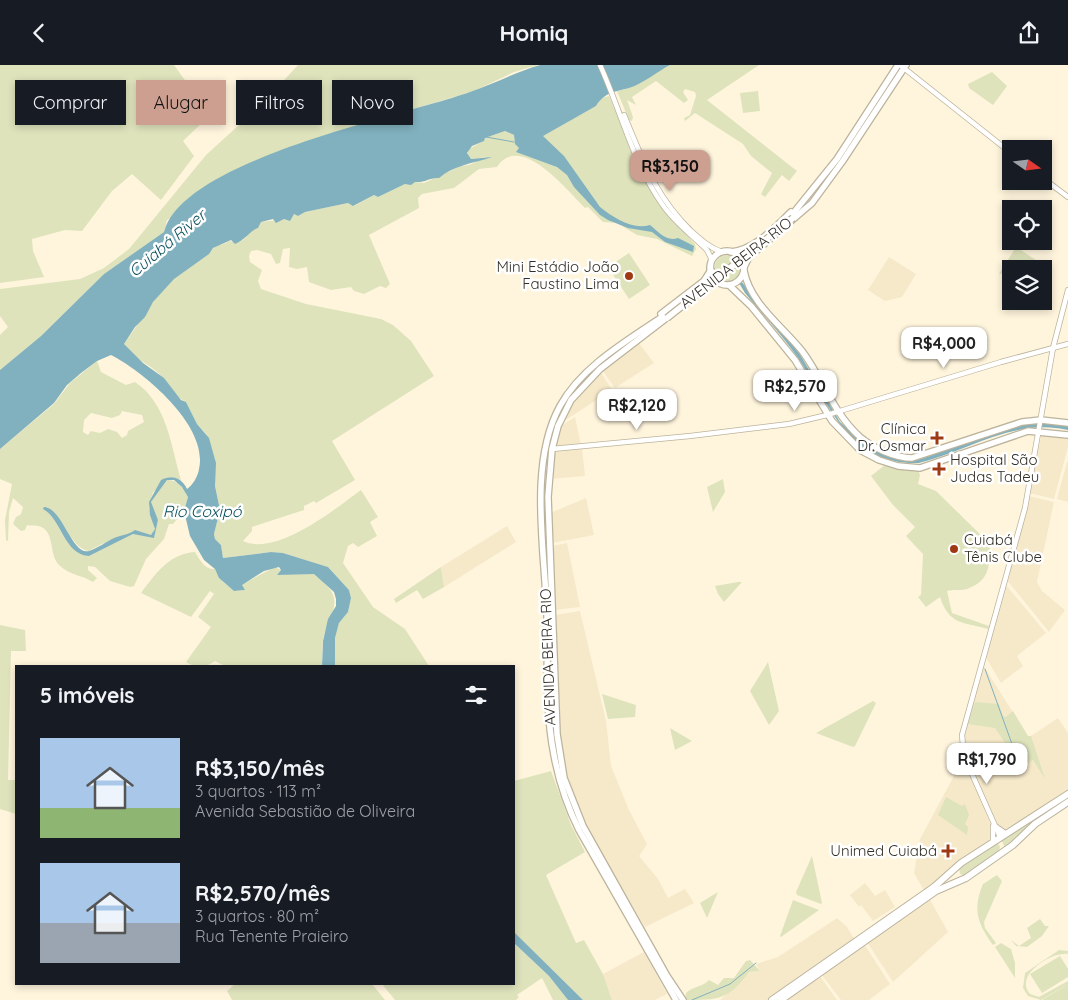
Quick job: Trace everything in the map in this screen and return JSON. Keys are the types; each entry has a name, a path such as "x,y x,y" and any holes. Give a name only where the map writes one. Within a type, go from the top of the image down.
{"highway":[{"path":"772,1000 929,891 961,863 1068,794"},
{"path":"781,1000 936,891 966,878 1001,849 1013,845 1035,824 1068,802"},
{"path":"994,824 1002,835 1001,849"},
{"path":"993,842 1001,849"},
{"path":"961,863 958,867 959,873 966,878"}],"main road":[{"path":"601,65 650,177 665,203 702,241 722,252 730,252 739,257 748,285 756,298 802,351 837,410 848,425 865,441 889,453 908,458 995,436 1028,431 1040,430 1068,435"},
{"path":"902,66 923,85 1002,146"},
{"name":"AVENIDA BEIRA RIO","path":"792,217 837,159 902,66"},
{"name":"AVENIDA BEIRA RIO","path":"744,269 750,257 800,215 821,190 842,162 875,105"},
{"path":"627,127 642,171 654,192 670,215 707,251 711,258 714,279 726,285 751,306 795,360 827,414 860,450 898,467 920,468 995,436 1022,422 1041,420 1068,423"},
{"path":"1052,185 1068,197"},
{"name":"AVENIDA BEIRA RIO","path":"552,702 544,557 543,477 550,431 560,406 579,379 666,316 792,217 821,190"},
{"name":"AVENIDA BEIRA RIO","path":"730,252 742,249 762,238 807,197"},
{"path":"711,268 714,258 722,252"},
{"name":"AVENIDA BEIRA RIO","path":"683,1000 576,824 564,795 553,754 552,615 548,497 552,449 558,426 580,389 600,369 704,281 711,268"},
{"path":"726,285 738,281 744,269"},
{"name":"AVENIDA BEIRA RIO","path":"648,329 666,321 707,289 726,285"},
{"path":"993,842 994,824 964,756 962,735 1025,508 1053,348 1068,290"},
{"path":"552,449 770,427 827,414 1068,345"},
{"path":"579,379 580,389"},
{"path":"543,477 544,497 548,497"},
{"path":"544,557 548,557 551,575"},
{"path":"546,592 548,613 552,615"},
{"name":"AVENIDA BEIRA RIO","path":"619,896 669,990 677,1000"}],"shaded area":[{"path":"889,257 916,274 902,297 885,301 868,290"},
{"path":"638,342 654,363 615,388 602,370"},
{"path":"600,371 612,390 561,423 570,405"},
{"path":"575,417 581,445 553,447 559,427"},
{"path":"1042,433 1068,436 1068,447 1054,499 1029,493"},
{"path":"582,448 585,476 550,479 552,451"},
{"path":"1068,462 1068,502 1057,499"},
{"path":"1029,496 1054,502 1037,582 1042,591 1065,610 1049,632 1006,579"},
{"path":"586,498 594,535 552,543 550,513"},
{"path":"507,526 516,542 444,587 441,567"},
{"path":"567,543 580,607 555,610 552,546"},
{"path":"1006,585 1046,633 1017,656 1023,666 1001,683 985,656"},
{"path":"580,611 606,721 611,766 629,810 647,844 639,856 658,879 668,898 685,889 694,903 645,927 586,827 572,797 561,760 555,615"},
{"path":"983,665 1028,736 1031,736 1058,718 1068,733 1068,790 1043,808 1002,831 999,830 963,748 964,734"},
{"path":"964,761 992,828 992,836 990,840 949,869 925,892 914,873 920,839 961,763"},
{"path":"865,883 875,896 885,890 895,907 873,921 861,905 859,907 850,895"},
{"path":"929,898 948,932 893,982 867,942"},
{"path":"837,918 847,927 855,940 770,1000 720,1000 749,972 760,971 756,964 778,957"},
{"path":"864,944 890,984 869,1000 841,1000 821,974"},
{"path":"644,952 667,994 655,1000 612,1000 603,974"},
{"path":"819,975 837,1000 785,1000"}],"green space":[{"path":"0,65 174,65 185,80 136,80 136,125 200,125 183,141 194,156 161,200 132,174 112,191 82,231 65,230 32,239 33,251 44,277 0,283"},
{"path":"298,65 538,65 514,72 474,91 413,109 413,80 332,80 332,125 360,125 333,133 167,220 164,232 104,274 41,336 0,370 0,335 8,327 0,316 0,289 80,279 104,268 129,249 206,155 239,125 322,125 322,80 284,80"},
{"path":"670,65 759,65 707,100 797,171 789,181 782,175 765,197 761,194 772,173 751,156 743,144 695,113 685,121 684,118 690,115 696,96 695,92 685,89 683,92 688,100 684,103 656,81 632,97 636,105 627,100 633,117 632,121 629,120 617,91 629,88"},
{"path":"992,72 1007,86 993,105 969,88 968,84"},
{"path":"758,91 760,111 743,113 740,93"},
{"path":"609,96 652,194 661,207 695,244 696,249 692,256 657,239 637,235 617,223 603,222 588,207 585,208 544,168 531,160 518,156 507,158 497,167 479,169 454,188 422,194 418,198 419,208 369,235 390,284 386,288 380,286 364,294 354,291 351,287 331,290 309,282 307,267 297,269 289,267 290,248 283,249 280,263 276,264 271,254 257,250 251,251 249,256 250,262 262,270 258,281 261,289 306,304 381,319 393,325 411,341 434,376 332,441 355,480 316,503 314,501 304,506 304,510 252,527 252,531 243,541 256,544 288,537 321,519 361,490 378,517 370,522 377,536 358,547 353,543 348,546 343,563 373,607 405,629 428,665 335,665 335,638 339,623 348,612 351,598 349,590 328,567 283,553 271,552 223,558 221,545 215,539 214,534 220,510 215,486 215,459 206,434 197,424 186,402 176,394 158,372 131,354 124,344 159,295 175,277 215,247 229,241 240,242 250,232 258,228 261,222 286,219 294,214 298,216 305,212 348,203 354,206 374,195 378,197 405,184 424,183 461,166 469,165 487,157 471,159 467,155 469,149 485,138 505,131 514,135 515,143 530,142 596,106 601,98"},
{"path":"1014,250 1021,250 1036,260 1008,260"},
{"name":"Mini Estádio João Faustino Lima","path":"629,253 650,285 629,299 608,267"},
{"path":"728,255 738,259 742,269 738,279 728,283 718,279 714,269 718,259"},
{"path":"97,361 101,372 126,385 135,382 146,391 161,413 166,426 181,480 171,477 161,480 158,489 153,492 150,503 167,480 174,481 180,485 188,497 184,511 173,524 169,524 164,539 146,559 134,586 130,587 110,581 95,567 88,566 88,570 97,578 93,582 63,568 56,560 50,537 44,528 27,525 25,530 21,531 13,524 16,517 21,514 23,507 13,498 9,512 8,541 6,540 5,520 12,484 0,479 0,449 54,404 70,383","holes":["122,411 142,415 144,422 128,431 127,435 122,438 117,432 108,429 100,433 91,431 88,435 83,432 84,420 91,413 112,418 120,415","150,503 158,520 154,537 133,534 89,556 81,554 69,545 47,510 59,520 78,545 89,551 129,534 143,532 151,536 155,529 149,507"]},
{"name":"Cuiabá Tênis Clube","path":"885,465 917,468 920,475 918,484 936,491 990,544 989,566 985,577 967,589 947,591 952,613 989,626 988,629 953,618 948,613 940,597 926,607 918,597 921,595 923,554 906,536 915,527 893,505 871,476"},
{"path":"723,479 725,492 713,512 707,487"},
{"path":"195,552 203,564 208,568 215,569 223,582 236,591 245,590 241,585 275,567 281,570 277,575 308,572 318,577 332,592 334,599 333,611 323,639 322,665 223,665 215,661 208,665 193,665 186,662 211,627 198,617 214,594 210,591 191,617 141,593 164,566 178,556"},
{"path":"441,567 444,587 423,599 417,590 396,603 394,599"},
{"path":"742,582 724,602 715,586"},
{"path":"0,625 25,630 26,651 11,651 8,780 15,780 15,814 0,809"},
{"path":"768,662 779,711 769,725 750,691"},
{"path":"602,694 636,705 635,717 608,719"},
{"path":"873,701 876,703 855,746 853,747 816,733"},
{"path":"975,702 999,704 1003,716 1006,717 1013,711 1028,736 1031,736 1045,779 1033,760 1010,775 1006,767 1016,759 995,728 968,724"},
{"path":"670,728 692,741 675,750"},
{"path":"551,771 571,825 585,852 546,875 576,943 584,940 603,974 612,1000 583,1000 515,933 515,781"},
{"path":"946,797 962,806 965,804 969,815 965,824 968,827 967,835 938,815"},
{"path":"1034,822 1005,848 1000,837"},
{"path":"998,843 999,851 966,876 960,874 959,867"},
{"path":"812,856 821,904 797,895 796,892"},
{"path":"997,875 1002,881 984,922 985,928 996,943 993,945 980,923 977,909 983,884"},
{"path":"718,892 707,918 700,903"},
{"path":"793,900 819,910 781,937 780,936"},
{"path":"1040,919 1045,926 1049,926 1042,936 1027,947 1016,946 1011,940 1019,946 1031,938 1027,928"},
{"path":"1001,943 1011,949 1015,963 1015,978 995,947"},
{"path":"515,944 549,976 568,1000 553,1000 542,978 517,995 519,997 516,1000 395,1000 383,985 515,985"},
{"path":"1059,950 1068,951 1068,954 1053,956 1037,966 1027,979 1026,987 1030,994 1039,997 1068,981 1068,984 1041,1000 1028,996 1023,988 1025,973"},
{"path":"1060,956 1068,969 1068,977 1042,993 1030,974"},
{"path":"750,960 760,971 749,972 735,988 722,997 706,1000 685,1000 686,993 709,980 718,985 724,978 734,978 746,961"},
{"path":"1068,984 1068,1000 1042,1000"},
{"path":"234,985 373,985 385,1000 232,1000 227,991"}],"water":[{"path":"540,65 670,65 634,86 606,95 596,106 543,136 564,156 600,207 624,222 637,226 650,225 670,239 678,238 694,246 693,252 665,242 652,232 628,228 600,215 574,187 567,175 557,167 516,152 519,148 515,144 514,135 505,131 485,138 484,141 472,146 467,153 471,159 492,157 457,168 439,178 415,182 411,185 405,184 378,197 374,195 353,206 348,203 305,212 298,216 294,214 290,221 284,219 276,223 273,219 261,222 258,228 239,242 235,244 231,240 213,248 209,254 174,279 153,302 145,317 135,327 124,344 143,363 164,378 181,400 186,402 197,424 209,438 216,463 215,486 220,510 214,534 215,539 221,545 223,558 271,552 283,553 328,567 349,590 351,598 348,612 339,623 335,638 335,665 322,665 323,641 328,619 336,606 334,592 314,574 277,575 281,570 279,567 264,571 242,585 245,590 234,591 219,578 215,569 204,560 190,536 184,511 188,497 182,487 174,480 167,480 151,502 158,520 154,538 133,534 89,556 81,554 74,549 68,543 54,520 43,509 44,507 51,509 57,515 72,540 83,551 92,550 114,538 135,530 151,535 155,529 150,515 149,502 161,480 169,477 176,478 187,489 196,477 199,469 199,452 194,435 171,402 156,387 125,363 111,355 97,361 81,373 67,385 54,403 0,449 0,370 41,336 104,274 164,232 180,206 210,183 252,162 299,144 359,125 413,125 413,109 488,85"},
{"path":"741,281 799,353 840,422 863,443 875,450 915,460 1025,423 1068,426 1068,430 1048,427 1010,432 919,463 895,461 876,455 859,444 846,431 834,415 794,352 745,293 739,283"},
{"path":"515,933 583,1000 568,1000 549,976 515,944"}],"waterway":[{"path":"486,137 514,142"},
{"path":"985,669 1017,758 1017,770"},
{"path":"692,1000 730,984 756,963"}],"place":[{"name":"Mini Estádio João Faustino Lima","path":"629,276"},
{"name":"Clínica Dr. Osmar","path":"937,438"},
{"name":"Hospital São Judas Tadeu","path":"939,469"},
{"name":"Cuiabá Tênis Clube","path":"954,549"},
{"name":"Unimed Cuiabá","path":"948,851"}],"water label":[{"name":"Cuiabá River","path":"167,243"},
{"name":"Rio Coxipó","path":"202,511"}]}
